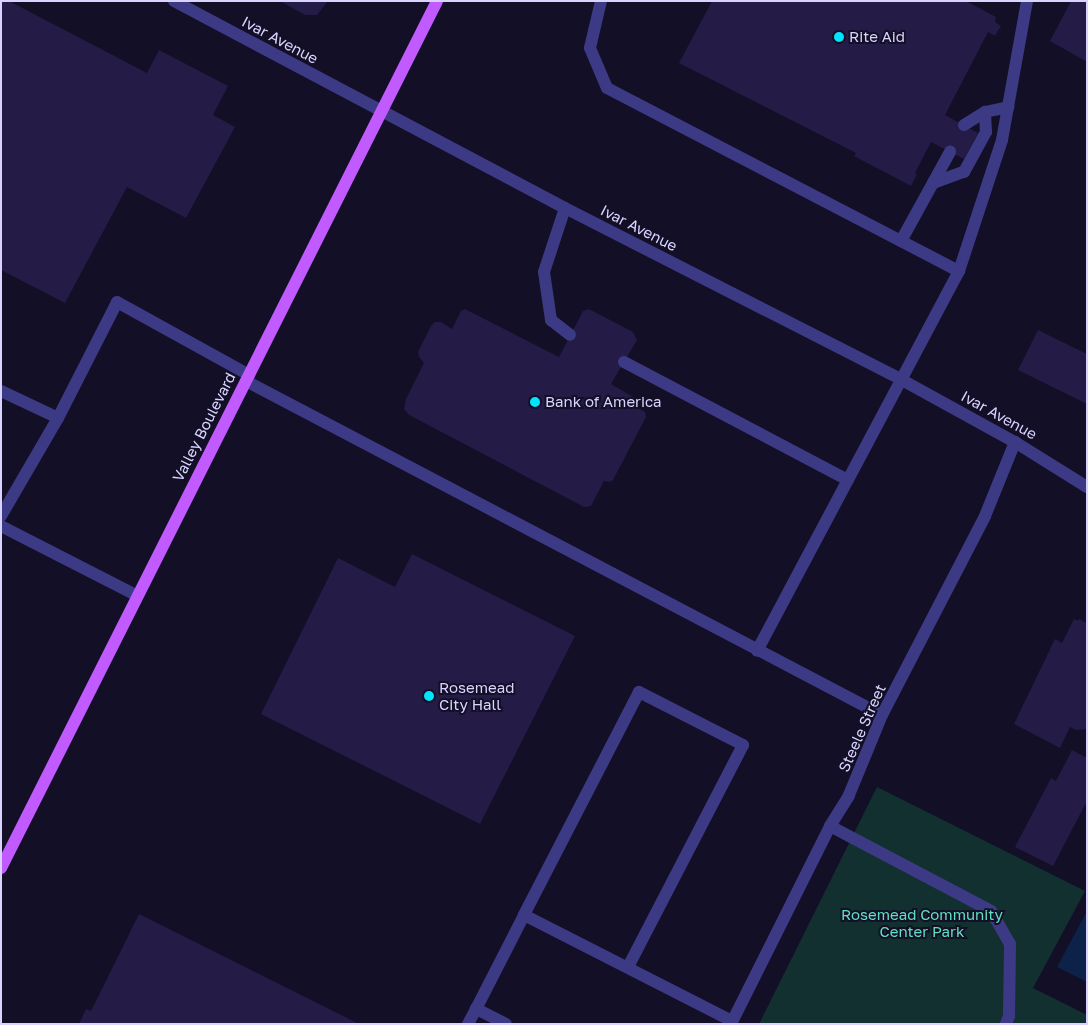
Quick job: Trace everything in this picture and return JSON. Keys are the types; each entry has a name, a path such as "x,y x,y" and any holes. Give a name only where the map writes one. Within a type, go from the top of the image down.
{"main road":[{"name":"Valley Boulevard","path":"1,868 136,595 437,1"}],"street":[{"name":"Ivar Avenue","path":"174,1 565,208 902,380 1015,442 1087,487"},
{"path":"601,1 590,48 607,88 959,271"},
{"path":"758,652 959,271 1002,140 1027,1"},
{"path":"964,125 985,112 1008,107"},
{"path":"933,183 964,172 986,132 985,112"},
{"path":"901,241 950,152"},
{"path":"565,208 544,272 551,320 570,335"},
{"path":"1,516 58,418 117,302 247,378 758,652 882,715"},
{"path":"624,362 848,480"},
{"path":"1,391 58,418"},
{"name":"Steele Street","path":"731,1022 830,826 849,795 882,715 985,516 1015,442"},
{"path":"1,526 136,595"},
{"path":"468,1024 639,692 743,744 628,967"},
{"path":"830,826 990,911 1010,944 1009,1016 1006,1024"},
{"path":"524,915 628,967 731,1022"},
{"path":"476,1009 506,1024"}],"green space":[{"name":"Rosemead Community Center Park","path":"877,787 1085,891 1033,988 1087,1015 1087,1024 759,1024"}],"water":[{"path":"1087,911 1087,982 1057,967"}],"building":[{"path":"1,1 9,1 147,73 159,50 228,86 213,115 235,127 186,218 127,187 65,303 1,270"},
{"path":"280,1 328,1 317,15 305,15"},
{"path":"712,1 966,1 996,17 995,22 1001,26 995,36 988,32 945,115 978,133 964,159 931,142 915,173 917,174 911,186 854,156 856,153 679,63"},
{"path":"1071,1 1087,1 1087,62 1050,41"},
{"path":"465,309 559,357 583,311 589,309 633,332 637,340 611,384 635,398 635,406 645,412 646,417 613,480 610,482 604,481 591,506 584,507 409,415 404,409 406,399 424,363 419,357 418,352 431,326 435,322 441,322 452,329 461,311"},
{"path":"1038,330 1087,354 1087,404 1018,370"},
{"path":"412,554 575,636 480,824 261,714 338,558 395,587"},
{"path":"1074,619 1087,623 1087,729 1076,730 1070,727 1060,748 1014,724 1055,639 1062,643"},
{"path":"1072,750 1087,758 1087,801 1053,866 1015,847 1051,778 1056,781"},
{"path":"139,914 359,1024 79,1024 86,1009 91,1011"}],"place":[{"name":"Rite Aid","path":"839,37"},
{"name":"Bank of America","path":"535,402"},
{"name":"Rosemead City Hall","path":"429,696"}]}
